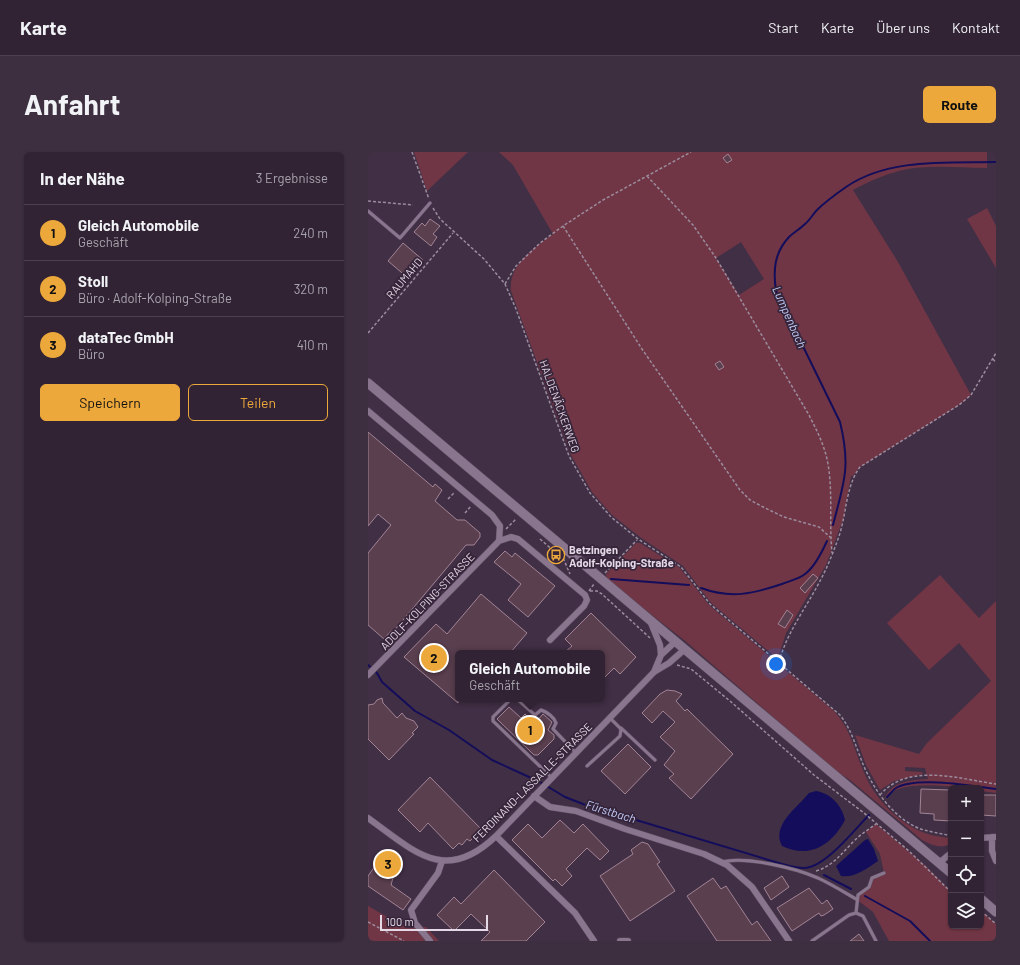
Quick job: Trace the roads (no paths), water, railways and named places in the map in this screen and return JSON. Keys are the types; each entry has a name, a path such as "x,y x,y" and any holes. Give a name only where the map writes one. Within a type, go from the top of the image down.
{"main road":[{"path":"368,383 600,579 685,648 798,746 948,870"},
{"path":"984,902 996,912"}],"street":[{"path":"368,411 497,521 501,534 499,540"},
{"path":"499,540 511,537 518,539 586,593 587,600 584,606 550,640"},
{"name":"ADOLF-KOLPING-STRASSE","path":"369,675 499,540"},
{"path":"650,620 657,634 661,655"},
{"name":"FERDINAND-LASSALLE-STRASSE","path":"654,672 661,655 676,641"},
{"name":"FERDINAND-LASSALLE-STRASSE","path":"368,818 416,851 442,861 454,861 471,855 496,836 654,672 670,663 685,648"},
{"path":"534,796 550,807 573,810 625,830 704,854 721,862 740,874 752,887 789,941"},
{"path":"496,836 575,913 594,941"},
{"path":"984,838 994,837 992,851 996,861"},
{"path":"939,863 948,856"},
{"path":"430,941 415,923 411,910 438,873 442,861"},
{"path":"620,941 628,941"}],"lane":[{"path":"368,211 400,238 430,203"},
{"path":"508,702 493,716 493,721 551,778"},
{"path":"521,702 535,715 541,710 545,711 555,720 556,723 553,729 576,753"},
{"path":"610,718 655,760"},
{"path":"587,766 620,736 620,727"},
{"path":"721,862 747,860 805,874 818,878 856,899"},
{"path":"856,913 856,899 858,895 869,887 872,878 884,873"},
{"path":"812,941 856,913"},
{"path":"856,913 863,916 876,941"}],"waterway":[{"name":"Lumpenbach","path":"833,525 843,485 846,463 840,422 776,291 775,269 780,249 789,237 807,222 824,204 846,187 862,178 880,171 918,164 996,162"},
{"name":"Lumpenbach","path":"701,588 722,593 742,594 751,593 794,580 803,576 809,571 827,541"},
{"name":"Lumpenbach","path":"611,579 689,585"},
{"name":"Fürstbach","path":"368,665 377,673 382,682 415,711 449,730 492,760 540,782 565,797 583,804 782,864 804,868 821,862 839,847 869,815"},
{"name":"Fürstbach","path":"887,797 896,788 905,784 930,782 996,789"},
{"path":"824,875 851,889"},
{"path":"865,896 910,921 930,941"}],"place":[{"name":"Betzingen Adolf-Kolping-Straße","path":"556,555"},
{"name":"Stoll","path":"434,658"},
{"name":"Gleich Automobile","path":"530,730"},
{"name":"dataTec GmbH","path":"388,864"}]}
